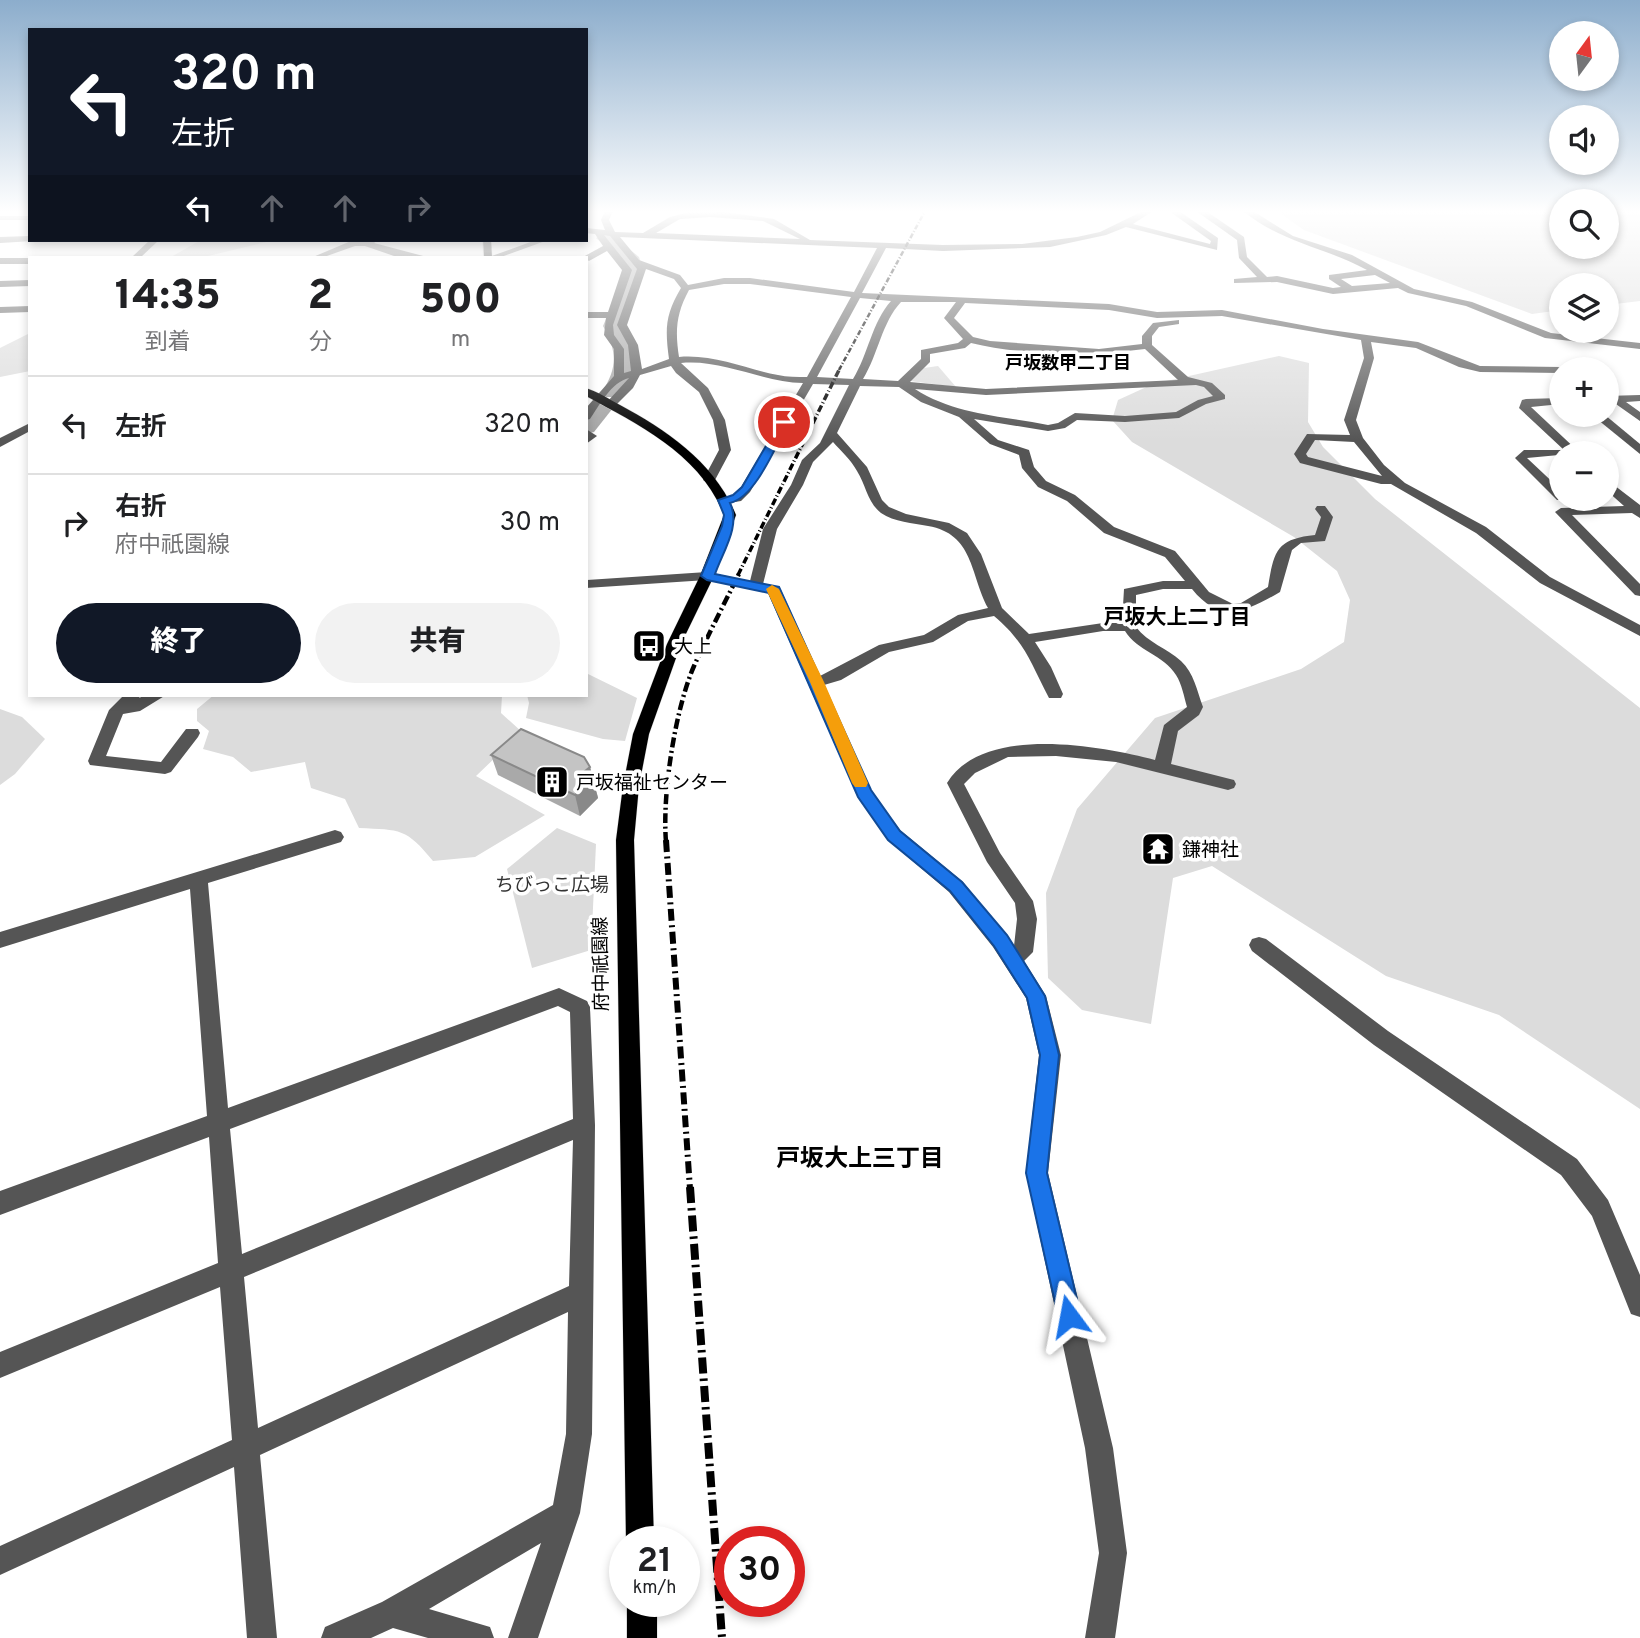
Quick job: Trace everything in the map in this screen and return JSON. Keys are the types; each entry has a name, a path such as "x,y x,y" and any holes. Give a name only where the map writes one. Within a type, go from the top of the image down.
{"main road":[{"path":"598,398 669,437 688,454 723,500"},
{"name":"府中祇園線","path":"640,1526 625,840 641,734 674,645 728,526 730,515 723,500"},
{"path":"642,1617 642,1638"}],"street":[{"path":"619,377 619,349 608,330 621,287"},
{"path":"598,398 633,384 637,373 633,344 622,325 636,287"},
{"path":"689,287 686,288 675,307 670,329 674,360 680,371 704,390 719,420 725,450 709,480"},
{"path":"799,287 898,299 962,299 1109,307 1157,315 1222,313 1418,345 1463,365 1480,369 1549,370"},
{"path":"723,500 737,498 746,489 826,353 860,287"},
{"path":"1314,287 1333,291 1369,287"},
{"path":"1407,287 1469,304 1549,336 1640,346"},
{"path":"757,585 770,529 797,485 808,460 825,445 858,382 889,309 898,299"},
{"path":"962,299 949,318 969,339 990,344 1099,352 1147,346"},
{"path":"0,310 28,309"},
{"path":"588,315 612,315"},
{"path":"901,384 925,400 963,415 988,416 1048,428 1061,426 1075,416 1125,419 1180,415 1202,402 1221,397 1212,387 1184,379 1147,346 1147,336 1156,325 1217,322 1238,317"},
{"path":"1365,337 1369,358 1350,420 1357,439 1380,468 1429,503 1481,530 1545,580 1640,631"},
{"path":"901,384 926,360 925,352 961,346 969,339"},
{"path":"588,414 598,398 619,377 674,360 694,359 729,365 779,379 901,384 986,392 1196,382"},
{"path":"1619,399 1640,398"},
{"path":"1549,401 1526,402 1525,408 1561,441"},
{"path":"1619,404 1639,417"},
{"path":"963,415 994,442 1025,453 1028,468 1042,484 1071,498 1109,530 1170,554 1205,595 1232,608 1244,607 1275,589 1277,571 1288,546 1297,540 1318,539 1322,536 1327,517 1321,509"},
{"path":"0,443 28,427"},
{"path":"1612,427 1640,450"},
{"path":"831,434 845,452 858,461 878,503 888,511 952,529 966,539 996,611 1015,626 1048,674 1055,694"},
{"path":"1357,439 1311,436 1300,454 1304,460 1381,480 1394,480"},
{"path":"1549,453 1524,454 1521,458 1549,485"},
{"path":"1619,494 1638,511"},
{"path":"1638,511 1560,512 1640,592"},
{"path":"588,583 707,576 774,590 864,793 894,835 956,887 1012,959 1036,996 1050,1055 1037,1173 1102,1473 1113,1553 1100,1638"},
{"path":"1162,766 1170,729 1193,712 1195,707 1182,671 1162,653 1140,642 1129,627 1129,592 1163,585 1196,585"},
{"path":"817,682 836,676 884,648 928,639 963,618 996,611"},
{"path":"1024,639 1103,627 1129,627"},
{"path":"131,697 117,710 96,761 165,768 192,733"},
{"path":"117,710 134,707 154,697"},
{"path":"1012,959 1023,952 1027,919 1024,901 993,858 955,783 969,769 1006,751 1056,750 1104,755 1162,766 1228,784"},
{"path":"0,940 335,837"},
{"path":"198,878 262,1638"},
{"path":"1259,945 1381,1038 1569,1167 1600,1208 1640,1305"},
{"path":"0,1203 559,997 580,1007 584,1125 579,1434 566,1513 523,1638"},
{"path":"0,1366 584,1125"},
{"path":"0,1561 582,1293"},
{"path":"336,1638 393,1613 566,1513"},
{"path":"393,1613 479,1638"}],"green space":[{"path":"1460,287 1549,287 1549,312 1532,314"},
{"path":"1619,287 1640,287 1640,301 1619,304"},
{"path":"28,334 28,371 0,377 0,348"},
{"path":"1279,356 1309,363 1308,422 1323,447 1375,499 1640,708 1640,1109 1499,1015 1386,976 1212,866 1173,878 1151,1024 1082,1010 1048,978 1046,893 1077,809 1155,718 1301,669 1344,642 1350,600 1337,571 1294,537 1132,442 1112,420 1118,400 1153,384"},
{"path":"938,366 956,387 910,381 924,368"},
{"path":"588,674 637,698 625,741 603,739 526,718 528,697 588,697"},
{"path":"212,697 502,697 501,713 522,732 476,776 545,815 475,857 433,861 416,842 402,833 359,828 345,799 311,788 305,762 251,772 233,757 203,749 209,731 197,721 197,709"},
{"path":"0,709 22,717 45,739 15,774 0,785"},
{"name":"ちびっこ広場","path":"557,828 596,844 591,950 532,968 507,869"}],"building":[{"path":"521,729 584,757 590,767 584,772 593,778 575,795 491,755"}],"waterway":[{"path":"613,392 626,367 626,359 613,326 629,287"},
{"path":"588,425 602,408"}],"railway":[{"path":"839,370 884,287"},
{"path":"738,575 839,370"},
{"path":"666,842 668,777 681,705 694,666 739,574"},
{"path":"666,840 690,1189"},
{"path":"690,1187 722,1638"}],"slow traffic":[{"path":"772,589 817,682 860,783"}],"place":[{"name":"大上","path":"649,646"},
{"name":"戸坂福祉センター","path":"552,782"},
{"name":"鎌神社","path":"1158,849"}],"district":[{"name":"戸坂数甲二丁目","path":"1068,363"},
{"name":"戸坂大上二丁目","path":"1177,617"},
{"name":"戸坂大上三丁目","path":"860,1158"}],"route":[{"path":"784,422 746,489 737,498 723,500 730,515 728,526 707,576 774,590 864,793 894,835 956,887 1000,940 1036,996 1050,1055 1037,1173 1069,1316"}]}
